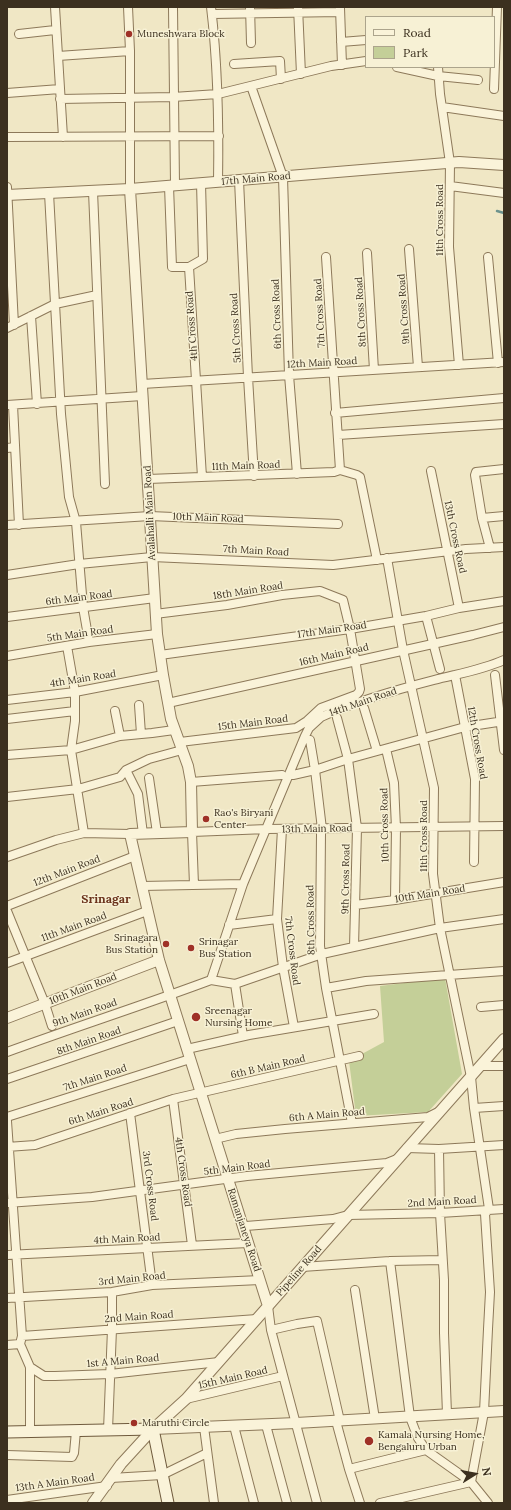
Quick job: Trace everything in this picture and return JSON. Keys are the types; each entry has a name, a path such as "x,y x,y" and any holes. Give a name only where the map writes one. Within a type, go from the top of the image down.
{"main road":[{"path":"7,1432 153,1429 168,1503"}],"street":[{"path":"55,7 63,137"},
{"path":"128,7 130,51 130,189"},
{"path":"173,7 172,267 189,267 203,259 200,183"},
{"path":"495,62 497,7"},
{"path":"298,9 301,74"},
{"path":"218,182 218,94 216,52 211,10 340,9 342,65"},
{"path":"250,10 251,43"},
{"path":"19,34 56,30"},
{"path":"341,42 365,40"},
{"path":"58,56 130,51"},
{"path":"234,64 280,60 281,79"},
{"path":"60,99 173,97 218,94 301,74 365,61"},
{"path":"407,68 438,71 478,80"},
{"path":"494,89 495,68"},
{"name":"11th Cross Road","path":"438,71 450,163 449,247 459,365"},
{"name":"6th Cross Road","path":"251,86 284,177 289,374 297,474"},
{"path":"7,93 60,89"},
{"path":"442,107 504,116"},
{"path":"7,137 219,136"},
{"name":"17th Main Road","path":"7,195 172,186 450,163 504,165"},
{"name":"5th Cross Road","path":"239,180 254,476"},
{"path":"450,186 504,193"},
{"path":"7,187 10,326 55,304 97,295"},
{"name":"Avalahalli Main Road","path":"130,189 155,614 168,702 174,730 181,746 191,782 192,832"},
{"path":"93,191 105,484"},
{"path":"49,193 61,402 69,497 76,522 83,607 90,642"},
{"name":"9th Cross Road","path":"409,249 418,368"},
{"name":"8th Cross Road","path":"367,253 374,370"},
{"name":"7th Cross Road","path":"326,257 335,413 340,467"},
{"path":"488,257 501,362"},
{"name":"4th Cross Road","path":"189,267 202,477"},
{"path":"31,316 37,404"},
{"name":"12th Main Road","path":"142,384 501,362"},
{"path":"19,525 11,447 10,405 142,396"},
{"path":"335,413 504,398"},
{"path":"338,435 504,424"},
{"path":"340,467 360,477 377,560"},
{"name":"11th Main Road","path":"148,479 334,472 340,467"},
{"path":"490,548 482,518 475,475 476,472 504,469"},
{"name":"13th Cross Road","path":"431,471 449,551 459,608"},
{"name":"10th Main Road","path":"7,525 76,522 150,516 338,524"},
{"path":"482,518 504,516"},
{"name":"7th Main Road","path":"7,575 79,564 152,557 333,565 449,551 504,547"},
{"name":"11th Cross Road","path":"387,558 403,650 434,788 433,874 440,928 471,1077 474,1108 489,1209 485,1214 490,1292 484,1412 471,1482"},
{"name":"18th Main Road","path":"155,614 227,605 282,595 320,591 343,600"},
{"name":"6th Main Road","path":"7,617 155,598"},
{"name":"15th Main Road","path":"7,797 78,789 120,777 126,770 181,746 296,728 321,708 356,696 359,692 355,661 350,629 343,600"},
{"name":"17th Main Road","path":"160,655 350,629 504,601"},
{"path":"426,616 440,669"},
{"name":"16th Main Road","path":"168,702 479,634 504,627"},
{"name":"5th Main Road","path":"7,656 90,642 157,634"},
{"path":"67,646 74,692 75,711 71,750 84,833"},
{"name":"14th Main Road","path":"211,980 243,884 267,829 304,736 315,721 343,707 504,660"},
{"name":"4th Main Road","path":"7,700 74,692 163,675"},
{"name":"12th Cross Road","path":"455,675 475,779 474,862"},
{"path":"495,675 502,721 504,750"},
{"path":"139,705 141,734"},
{"path":"364,708 377,752"},
{"path":"115,710 120,736"},
{"path":"7,719 75,711"},
{"name":"9th Cross Road","path":"337,718 348,758 357,828 354,947"},
{"path":"293,775 316,770 348,758 386,750 465,727 502,721"},
{"path":"7,755 71,750 120,736 174,730"},
{"name":"8th Cross Road","path":"310,740 316,770 322,829 320,930 322,954 326,988 352,1123"},
{"name":"10th Cross Road","path":"386,750 394,783 396,828 395,900"},
{"path":"126,770 138,794 144,834"},
{"path":"191,782 282,775"},
{"path":"149,778 157,833"},
{"name":"13th Main Road","path":"7,857 56,840 84,833 144,834 267,829 504,826"},
{"name":"7th Cross Road","path":"282,829 277,920 283,967 294,1027"},
{"path":"192,832 194,885"},
{"path":"130,834 147,911"},
{"name":"12th Main Road","path":"7,906 135,856"},
{"name":"10th Main Road","path":"355,905 436,894 504,882"},
{"path":"142,886 243,884"},
{"path":"7,911 45,1004 52,1026"},
{"name":"11th Main Road","path":"7,963 147,911"},
{"name":"Ramanjaneya Road","path":"147,911 159,960 268,1306 271,1330 317,1503"},
{"path":"211,980 235,984 322,954 440,928 504,919"},
{"path":"229,925 277,920"},
{"name":"10th Main Road","path":"8,1016 45,1004 159,960"},
{"path":"326,988 366,981 504,971"},
{"name":"9th Main Road","path":"7,1052 211,980"},
{"path":"235,984 244,1036"},
{"path":"481,1007 504,1005"},
{"path":"187,1049 244,1036 374,1014"},
{"name":"8th Main Road","path":"7,1079 178,1021"},
{"name":"Pipeline Road","path":"93,1503 121,1464 153,1429 186,1399 504,1039"},
{"name":"6th B Main Road","path":"200,1092 359,1056"},
{"name":"7th Main Road","path":"7,1117 190,1059"},
{"path":"480,1066 504,1066"},
{"name":"6th Main Road","path":"8,1147 35,1145 173,1099 200,1092"},
{"name":"4th Cross Road","path":"173,1099 192,1245"},
{"path":"474,1108 504,1106"},
{"name":"6th A Main Road","path":"215,1139 236,1134 428,1117 440,1111"},
{"name":"3rd Cross Road","path":"130,1113 152,1285"},
{"path":"7,1121 10,1203 20,1298 21,1340 30,1367 30,1432"},
{"path":"407,1148 439,1149 504,1145"},
{"path":"439,1149 447,1414"},
{"name":"5th Main Road","path":"10,1203 92,1197 228,1179 387,1163 398,1159"},
{"name":"2nd Main Road","path":"244,1228 246,1226 333,1220 348,1215 440,1213 504,1209"},
{"name":"4th Main Road","path":"7,1255 248,1243"},
{"path":"302,1267 390,1261 442,1260"},
{"path":"390,1261 410,1417 418,1438 426,1450 471,1482 486,1502"},
{"name":"3rd Main Road","path":"7,1298 112,1292 152,1285 260,1280"},
{"path":"355,1290 375,1419"},
{"path":"108,1430 112,1292"},
{"name":"2nd Main Road","path":"7,1345 21,1340 112,1329 257,1319"},
{"path":"271,1330 316,1321 349,1469 360,1503"},
{"name":"1st A Main Road","path":"30,1367 44,1376 110,1374 219,1362"},
{"name":"15th Main Road","path":"186,1399 283,1376"},
{"path":"153,1429 296,1424 504,1411"},
{"path":"266,1425 287,1503"},
{"path":"234,1426 254,1503"},
{"path":"204,1427 214,1503"},
{"path":"7,1455 72,1457 74,1454 76,1431"},
{"path":"349,1469 426,1450"},
{"path":"162,1474 207,1453"},
{"name":"13th A Main Road","path":"7,1500 162,1474"},
{"path":"380,1503 471,1482"}],"green space":[{"path":"445,978 462,1074 428,1112 356,1116 349,1061 384,1042 380,986"}],"waterway":[{"path":"497,211 504,213"}],"place":[{"name":"Muneshwara Block","path":"129,34"},
{"name":"Rao's Biryani Center","path":"206,819"},
{"name":"Srinagara Bus Station","path":"166,944"},
{"name":"Srinagar Bus Station","path":"191,948"},
{"name":"Sreenagar Nursing Home","path":"196,1017"},
{"name":"Maruthi Circle","path":"134,1423"},
{"name":"Kamala Nursing Home, Bengaluru Urban","path":"369,1441"}],"district":[{"name":"Srinagar","path":"106,900"}]}
